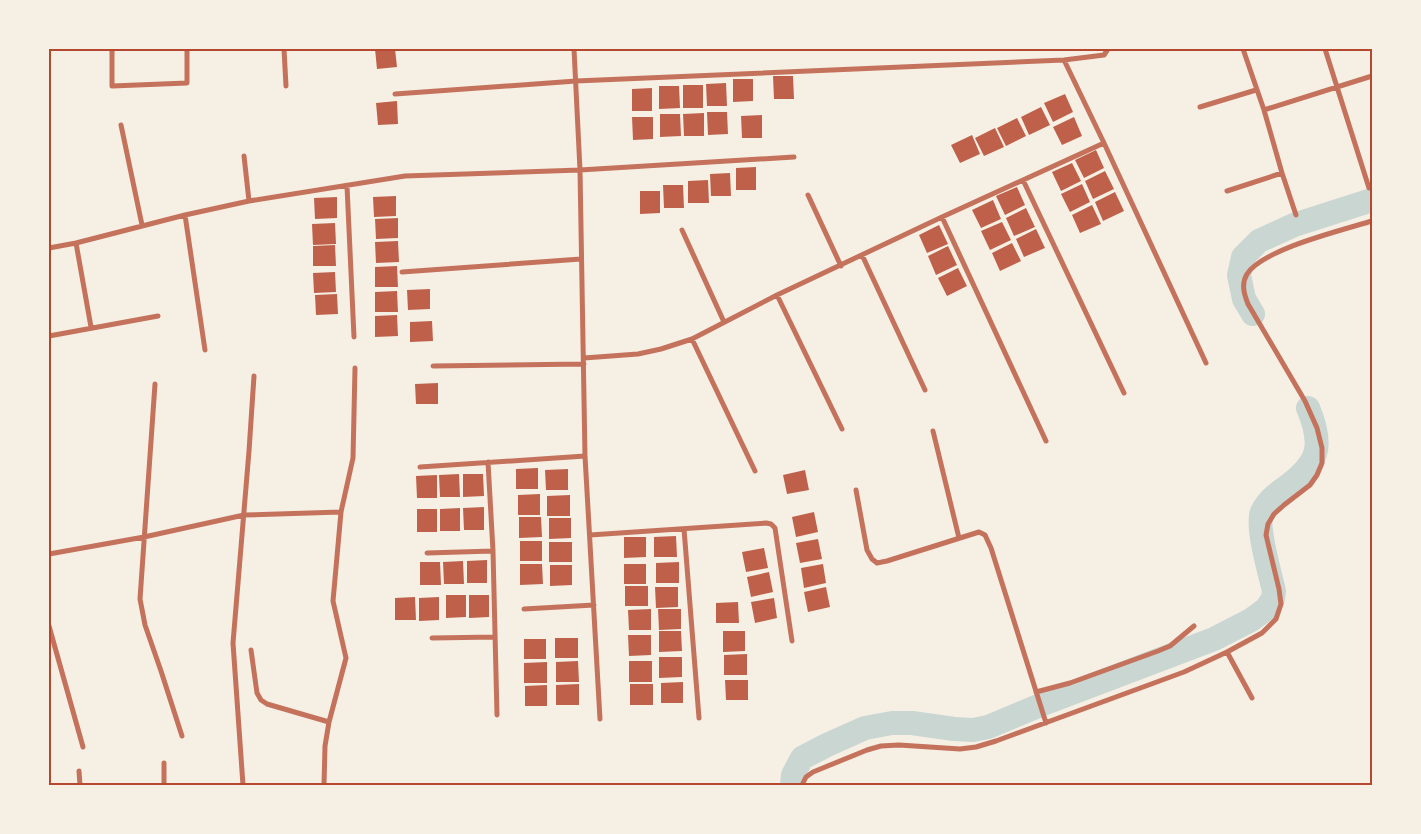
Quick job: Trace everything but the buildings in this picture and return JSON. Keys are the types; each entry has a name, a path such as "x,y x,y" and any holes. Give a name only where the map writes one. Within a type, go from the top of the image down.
{"street":[{"path":"112,49 112,86 187,83 187,49"},
{"path":"284,49 286,86"},
{"path":"574,49 580,170 580,259 585,456 600,719"},
{"path":"395,94 576,81 1064,60 1104,55 1108,49"},
{"path":"1243,49 1296,215"},
{"path":"1326,49 1369,188"},
{"path":"1064,60 1206,363"},
{"path":"1264,110 1372,76"},
{"path":"1200,107 1256,90"},
{"path":"121,125 142,225"},
{"path":"433,366 584,361 638,354 692,339 777,295 1104,143"},
{"path":"244,156 249,202"},
{"path":"49,248 76,243 185,215 249,202 405,176 580,170 794,157"},
{"path":"1228,191 1282,173"},
{"path":"1022,180 1124,393"},
{"path":"347,186 354,337"},
{"path":"808,195 842,266"},
{"path":"185,215 205,350"},
{"path":"942,217 1046,441"},
{"path":"802,785 806,777 813,772 881,746 899,745 960,749 976,747 1184,672 1262,633 1276,619 1281,604 1266,534 1268,524 1274,514 1310,485 1322,463 1322,448 1317,428 1305,401 1248,304 1243,291 1244,282 1255,266 1300,243 1372,222"},
{"path":"682,230 724,322"},
{"path":"76,243 91,328"},
{"path":"862,255 925,390"},
{"path":"402,272 580,259"},
{"path":"777,295 842,429"},
{"path":"49,336 158,316"},
{"path":"692,339 755,471"},
{"path":"324,785 325,746 329,722 346,658 334,601 341,512 353,458 355,368"},
{"path":"243,785 233,643 254,376"},
{"path":"155,384 140,599 145,626 162,671 182,736"},
{"path":"933,431 959,538"},
{"path":"420,466 585,456"},
{"path":"488,462 493,551 497,714"},
{"path":"856,490 867,550 872,559 877,563 887,562 979,532 985,535 1046,723"},
{"path":"49,554 144,537 244,515 341,512"},
{"path":"590,535 771,524 775,528 792,641"},
{"path":"684,529 699,718"},
{"path":"427,553 493,551"},
{"path":"524,609 594,605"},
{"path":"49,626 83,747"},
{"path":"1037,693 1158,652 1170,646 1194,626"},
{"path":"432,638 495,637"},
{"path":"251,650 256,693 261,700 267,704 329,722"},
{"path":"1227,652 1252,698"},
{"path":"164,763 164,785"},
{"path":"79,771 80,785"}],"waterway":[{"path":"1253,314 1244,299 1239,275 1243,257 1259,241 1294,225 1372,200"},
{"path":"792,785 793,775 802,758 865,728 892,723 912,723 973,730 988,727 1048,702 1214,639 1251,620 1266,609 1273,599 1274,591 1262,539 1262,512 1272,498 1306,470 1315,453 1316,433 1308,408"}]}
